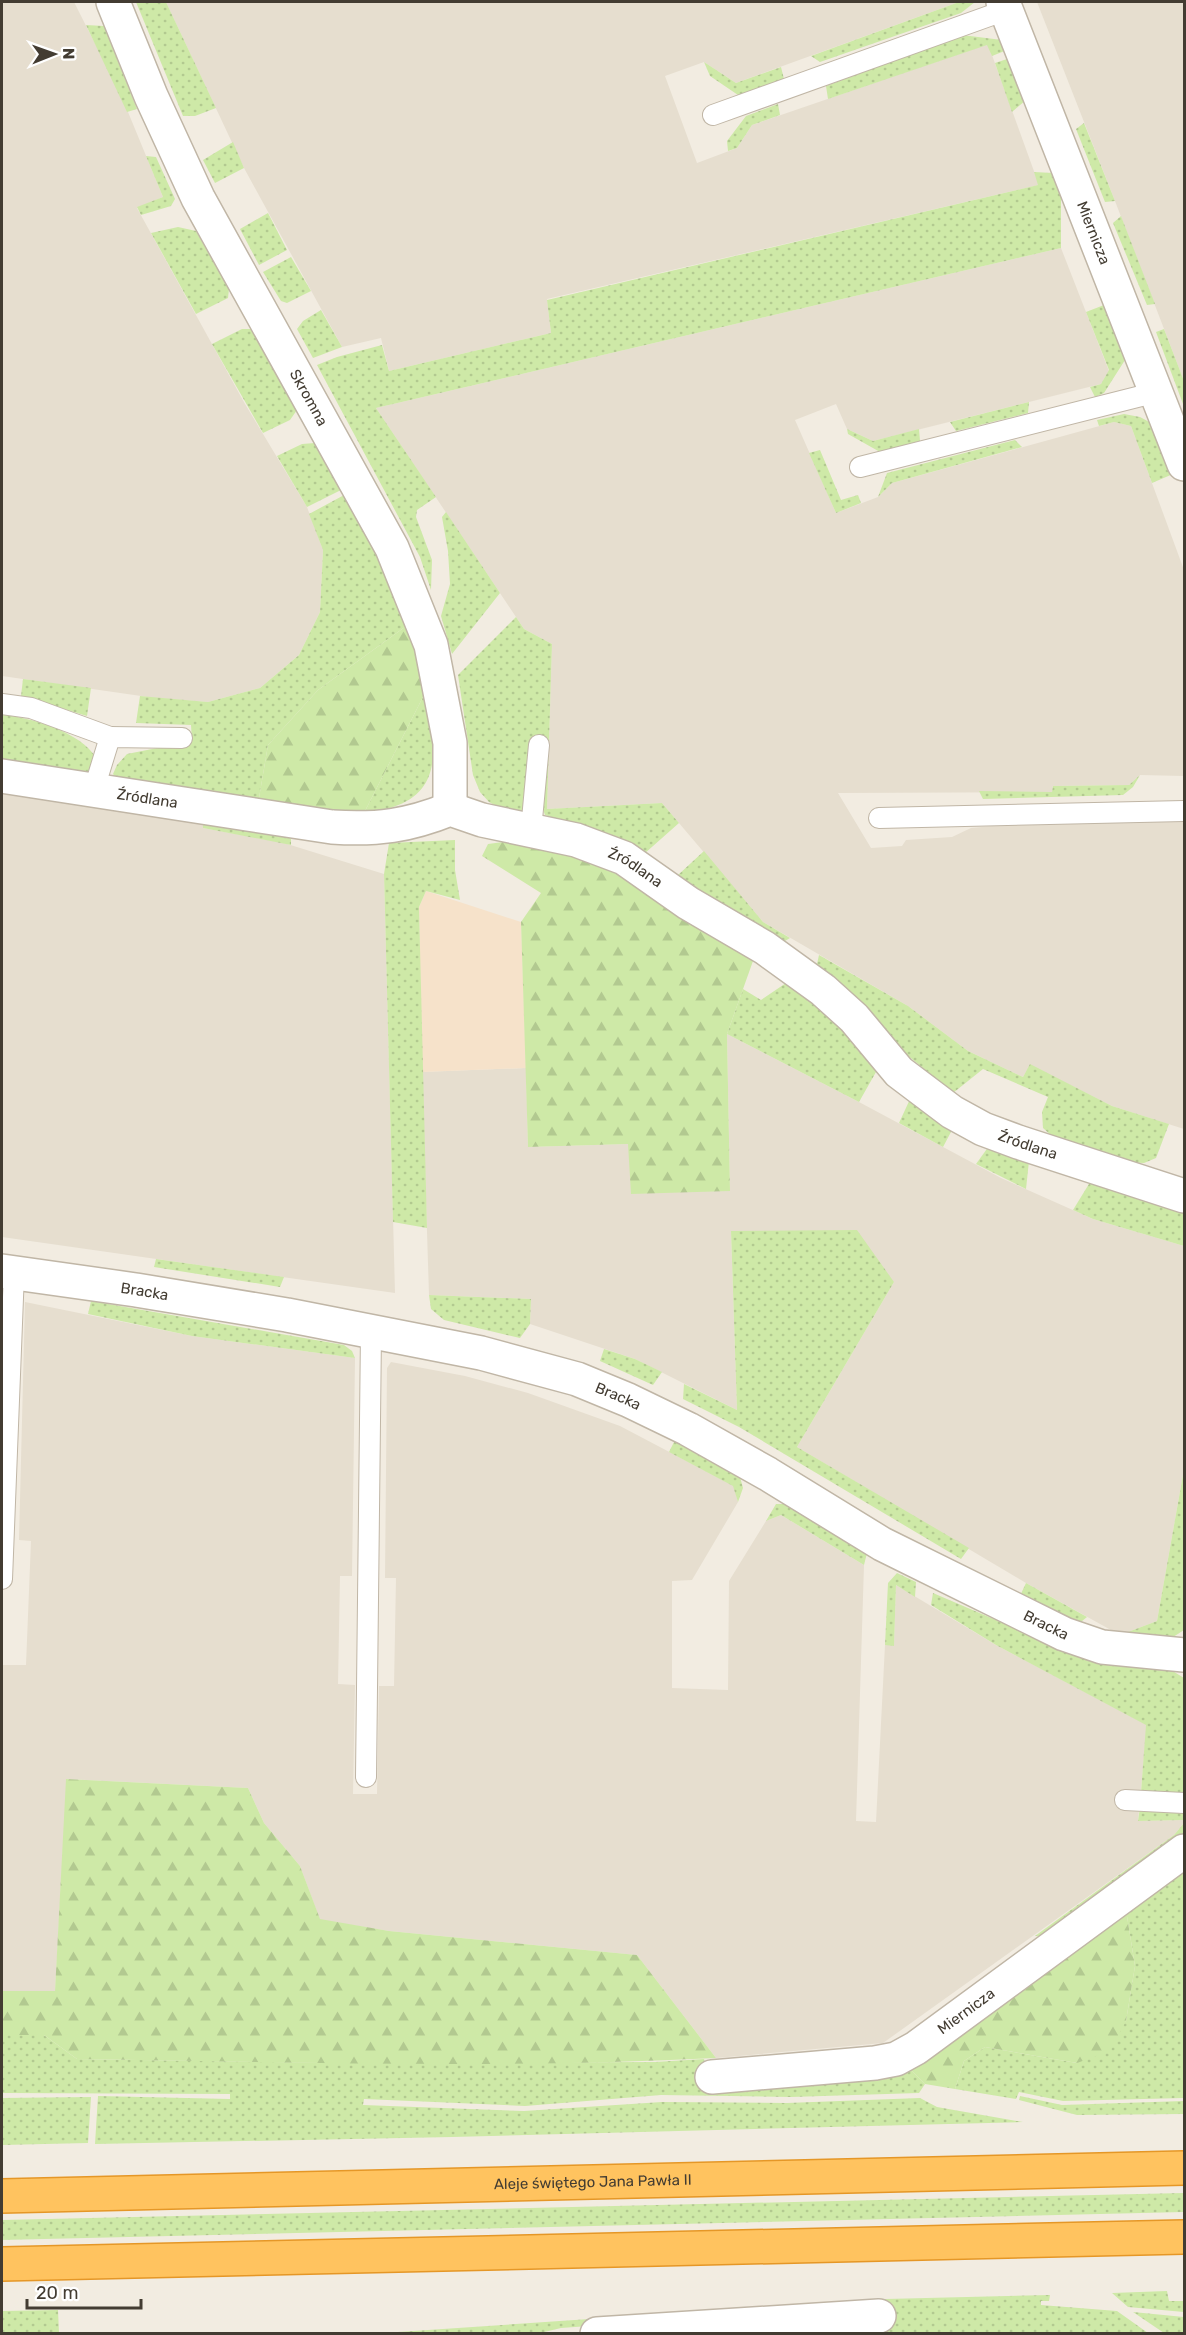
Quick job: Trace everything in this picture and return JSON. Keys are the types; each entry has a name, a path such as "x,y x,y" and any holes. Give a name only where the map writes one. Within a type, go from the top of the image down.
{"highway":[{"name":"Aleje świętego Jana Pawła II","path":"2,2196 1185,2168"},
{"path":"2,2264 1185,2237"}],"street":[{"name":"Skromna","path":"112,2 151,96 198,198 392,548 431,645 450,743 450,809"},
{"name":"Miernicza","path":"1005,6 1185,464"},
{"name":"Źródlana","path":"2,776 292,822 366,829 404,825 450,809 482,820 576,840 624,858 688,903 765,948 823,990 854,1018 898,1072 952,1112 992,1132 1185,1196"},
{"name":"Bracka","path":"8,1272 275,1313 481,1353 577,1379 688,1429 768,1474 882,1544 1064,1634 1102,1647 1185,1655"},
{"name":"Miernicza","path":"712,2077 875,2063 896,2059 916,2048 1185,1851"},
{"path":"597,2334 879,2316"}],"lane":[{"path":"713,115 1005,6"},
{"path":"860,467 1157,392"},
{"path":"2,704 31,708 77,723 110,738 182,738"},
{"path":"94,789 110,738"},
{"path":"531,830 539,745"},
{"path":"879,818 1185,811"},
{"path":"2,1579 8,1272"},
{"path":"366,1777 371,1332"},
{"path":"1125,1800 1185,1803"}],"shaded area":[{"path":"2,2 74,2 121,95 163,197 137,208 245,404 307,507 323,550 320,612 299,655 260,688 208,702 155,698 2,676"},
{"path":"166,2 959,2 736,83 704,62 665,76 697,163 737,148 752,125 988,44 1039,185 547,299 551,333 389,371 381,338 342,347 244,168"},
{"path":"1037,2 1184,2 1184,381 1115,201"},
{"path":"1061,248 1109,371 1101,384 873,441 847,429 836,404 795,420 836,513 878,497 892,483 1114,422 1131,426 1184,570 1184,776 1140,775 1129,785 1053,786 1052,792 838,793 871,848 902,846 906,840 952,837 971,828 992,826 1184,821 1184,1129 1112,1106 1030,1065 1023,1077 968,1051 908,1006 763,922 662,803 547,809 552,644 524,629 376,408"},
{"path":"2,793 203,821 203,828 284,843 384,874 395,1293 2,1237"},
{"path":"426,891 521,922 526,1068 422,1072 419,907"},
{"path":"727,1034 1001,1178 1093,1219 1184,1246 1184,1469 1157,1621 1120,1635 1026,1583 797,1447 894,1282 731,1232 737,1410 635,1359 530,1324 531,1299 429,1295 422,1072 526,1068 528,1147 628,1144 730,1191"},
{"path":"25,1302 192,1336 355,1358 352,1576 340,1576 338,1684 355,1685 353,1794 377,1794 379,1686 394,1686 396,1578 385,1578 387,1368 391,1362 465,1376 528,1393 620,1426 734,1486 738,1502 692,1580 672,1581 672,1688 728,1690 729,1581 766,1521 781,1515 864,1565 856,1821 876,1822 885,1645 894,1645 896,1585 996,1645 1147,1725 1138,1821 1184,1820 1184,1823 1174,1835 883,2043 716,2058 637,1955 389,1931 320,1920 300,1866 264,1823 248,1788 67,1779 55,1992 2,1991 2,1665 26,1665 31,1541 19,1540"}],"green space":[{"path":"136,2 166,2 216,108 195,116 183,116"},
{"path":"959,2 975,2 961,13 820,62 811,56"},
{"path":"86,25 104,26 137,109 127,112"},
{"path":"962,35 1002,40 1007,50 992,56 987,45 828,99 826,86"},
{"path":"1010,58 1026,100 1012,112 995,63"},
{"path":"704,62 736,83 781,67 784,79 738,95 710,76"},
{"path":"778,104 780,115 752,125 737,148 728,151 727,141 746,116"},
{"path":"1084,123 1115,201 1105,202 1076,129"},
{"path":"233,142 244,168 215,183 203,160"},
{"path":"146,156 156,157 175,199 171,206 141,215 137,207 163,197"},
{"path":"1034,172 1053,173 1061,195 1061,248 376,408 436,497 417,510 416,517 432,560 431,590 420,557 317,365 382,345 389,371 551,333 547,300 1038,185"},
{"path":"268,213 287,250 259,265 240,229"},
{"path":"1121,216 1155,304 1147,305 1113,223"},
{"path":"178,227 196,231 229,289 228,298 196,314 151,233"},
{"path":"291,257 311,291 287,303 281,301 263,272"},
{"path":"1104,305 1125,360 1104,393 1095,397 1090,387 1101,384 1109,370 1086,312"},
{"path":"321,310 342,347 313,358 297,329 303,321"},
{"path":"242,329 252,329 297,410 290,420 263,433 212,344"},
{"path":"1164,329 1184,381 1183,404 1156,332"},
{"path":"1029,402 1028,413 956,431 950,422"},
{"path":"1124,414 1140,417 1153,424 1173,474 1152,483 1131,426 1114,422 1099,426 1097,420"},
{"path":"847,429 873,441 919,429 920,441 880,452 848,434"},
{"path":"1015,440 1022,447 892,483 878,497 887,473"},
{"path":"315,443 343,489 307,507 277,456 302,444"},
{"path":"820,450 841,500 858,495 861,503 836,513 809,453"},
{"path":"346,494 384,562 409,624 318,690 268,745 258,804 119,782 113,774 117,765 127,754 192,741 191,725 136,723 140,696 208,702 260,688 299,655 320,612 323,550 309,514"},
{"path":"446,512 500,593 452,654 441,616 450,584 448,551 442,517"},
{"path":"516,617 524,629 552,644 547,809 662,803 679,823 644,854 595,831 545,815 543,809 525,814 502,809 489,802 480,792 473,775 458,675"},
{"path":"409,624 426,691 365,811 326,811 258,804 268,745 318,690"},
{"path":"23,679 91,688 87,716 21,696"},
{"path":"426,691 433,742 430,774 423,787 411,799 390,808 365,811"},
{"path":"2,715 26,719 67,733 89,749 96,758 94,767 86,772 2,764"},
{"path":"1140,775 1133,787 1123,795 983,799 979,791 1052,792 1053,786 1129,785"},
{"path":"203,821 285,835 291,839 291,845 203,828"},
{"path":"455,840 455,870 460,900 426,891 419,907 427,1228 393,1222 384,874 389,843"},
{"path":"503,842 555,849 618,870 679,914 753,961 727,1034 730,1191 631,1194 628,1144 528,1147 521,922 541,893 482,856 488,844"},
{"path":"704,851 763,922 790,938 780,944 678,875"},
{"path":"819,955 908,1006 968,1051 1023,1077 1030,1064 1112,1106 1169,1124 1156,1158 1144,1163 1124,1162 1054,1138 1043,1128 1042,1112 1048,1097 983,1069 953,1093 906,1054 878,1024 822,973 817,964"},
{"path":"789,981 847,1031 876,1072 859,1102 727,1034 743,989 761,1000"},
{"path":"911,1097 940,1116 951,1132 943,1147 899,1123"},
{"path":"989,1146 1029,1161 1026,1189 976,1164"},
{"path":"1092,1179 1184,1208 1184,1246 1093,1219 1073,1210"},
{"path":"857,1230 894,1282 797,1447 969,1548 961,1559 739,1427 683,1399 684,1384 737,1410 731,1231"},
{"path":"156,1259 284,1277 280,1287 154,1267"},
{"path":"429,1295 531,1299 530,1324 520,1338 444,1320 431,1309"},
{"path":"91,1301 344,1345 352,1351 355,1358 192,1336 88,1314"},
{"path":"604,1349 635,1359 662,1372 653,1385 600,1361"},
{"path":"675,1440 740,1477 743,1488 738,1502 733,1486 669,1452"},
{"path":"1184,1469 1184,1630 1170,1639 1120,1635 1157,1621"},
{"path":"776,1504 784,1504 867,1553 864,1565 781,1515 766,1521"},
{"path":"897,1573 916,1582 915,1597 896,1585 894,1646 885,1645 888,1583"},
{"path":"1026,1583 1087,1617 1076,1626 1019,1598"},
{"path":"933,1593 1052,1644 1171,1670 1184,1678 1184,1795 1141,1792 1146,1725 996,1645 931,1605"},
{"path":"66,1779 248,1788 264,1823 300,1866 320,1919 389,1931 637,1955 716,2058 477,2064 77,2059 44,2035 2,2035 2,1991 55,1991"},
{"path":"1140,1807 1184,1810 1184,1820 1138,1821"},
{"path":"1184,1823 1184,1838 1052,1937 1035,1936 1174,1835"},
{"path":"1184,1867 1184,2098 1063,2101 1019,2092 1016,2099 955,2089 964,2061 985,2047 1077,2063 1126,2021 1135,1966 1126,1910"},
{"path":"1126,1910 1135,1966 1126,2021 1110,2051 1077,2063 985,2047 964,2061 955,2089 925,2084 908,2067"},
{"path":"2,2035 44,2035 77,2059 345,2063 655,2062 704,2059 710,2088 908,2067 925,2084 919,2093 791,2097 661,2095 525,2106 364,2099 363,2105 524,2111 662,2102 787,2103 920,2098 937,2107 1023,2122 95,2144 98,2096 230,2099 230,2094 2,2093"},
{"path":"1020,2096 1062,2105 1184,2101 1184,2114 1077,2115 1019,2100"},
{"path":"91,2097 88,2143 2,2145 2,2098"},
{"path":"1184,2193 1184,2212 2,2240 2,2220"},
{"path":"1167,2291 1169,2301 1184,2301 1184,2312 1128,2307 1112,2293"},
{"path":"1050,2295 1049,2301 1041,2301 1041,2305 1117,2311 1148,2333 740,2333 687,2319 561,2328 536,2334 368,2334 885,2299"},
{"path":"58,2310 59,2333 2,2333 2,2311"},
{"path":"1133,2312 1184,2317 1184,2333 1164,2333"}]}
